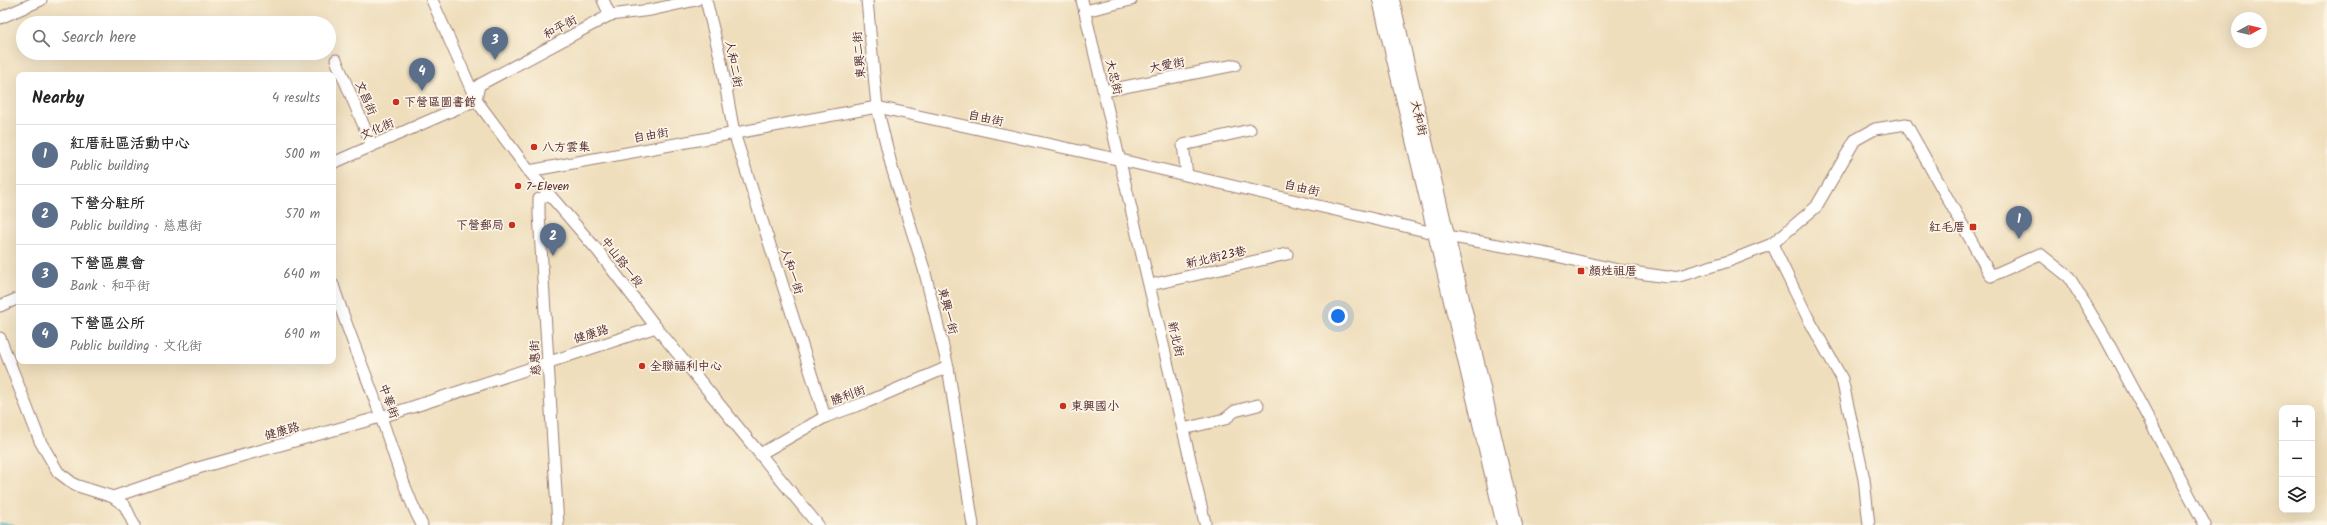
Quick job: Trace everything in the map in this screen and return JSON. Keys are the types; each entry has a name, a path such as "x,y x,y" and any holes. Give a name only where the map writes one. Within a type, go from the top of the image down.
{"main road":[{"name":"大和街","path":"1380,0 1441,234"},
{"name":"大和街","path":"1392,0 1441,234"},
{"path":"1441,234 1504,525"},
{"path":"1441,234 1515,525"}],"street":[{"path":"0,18 42,0"},
{"name":"中山路一段","path":"432,0 476,100 529,171 598,251 656,327 818,525"},
{"path":"603,0 610,15"},
{"name":"和平街","path":"476,100 479,85 610,15 650,10 696,0"},
{"name":"人和二街","path":"706,0 721,61 734,133"},
{"name":"東興二街","path":"868,0 877,107"},
{"path":"1083,5 1131,0"},
{"name":"大忠街","path":"1083,5 1121,160"},
{"name":"文昌街","path":"336,60 372,145"},
{"name":"大愛街","path":"1104,91 1235,65"},
{"name":"文化街","path":"336,162 476,100"},
{"name":"自由街","path":"529,171 877,107 1121,160 1441,234 1543,253 1618,270 1667,277 1679,276 1729,261 1772,244 1816,206 1855,140 1875,129 1906,124 1991,276 2040,254 2069,277 2104,335 2205,525"},
{"name":"東興一街","path":"877,107 892,168 924,269 948,368 973,525"},
{"path":"1187,175 1183,145 1250,130"},
{"name":"人和一街","path":"734,133 825,417"},
{"name":"新北街","path":"1121,160 1205,524"},
{"name":"慈惠街","path":"549,195 539,200 558,525"},
{"path":"1772,244 1842,379 1864,479 1869,525"},
{"name":"新北街23巷","path":"1150,285 1287,254"},
{"name":"中華街","path":"336,293 381,416 406,494 422,525"},
{"path":"0,306 16,299"},
{"name":"健康路","path":"113,497 198,468 381,416 656,327"},
{"path":"0,338 40,441 58,472 76,485 113,497 125,506 134,525"},
{"name":"勝利街","path":"760,454 825,417 867,402 948,368"},
{"path":"1183,429 1225,419 1235,411 1258,405"}],"waterway":[{"path":"0,524 13,525"}],"place":[{"name":"下營區農會","path":"495,60"},
{"name":"下營區公所","path":"422,91"},
{"name":"下營區圖書館","path":"396,102"},
{"name":"八方雲集","path":"534,147"},
{"name":"7-Eleven","path":"518,186"},
{"name":"下營郵局","path":"512,225"},
{"name":"紅毛厝","path":"1973,227"},
{"name":"紅厝社區活動中心","path":"2019,239"},
{"name":"下營分駐所","path":"553,256"},
{"name":"顏姓祖厝","path":"1581,271"},
{"name":"全聯福利中心","path":"642,366"},
{"name":"東興國小","path":"1063,406"}]}
